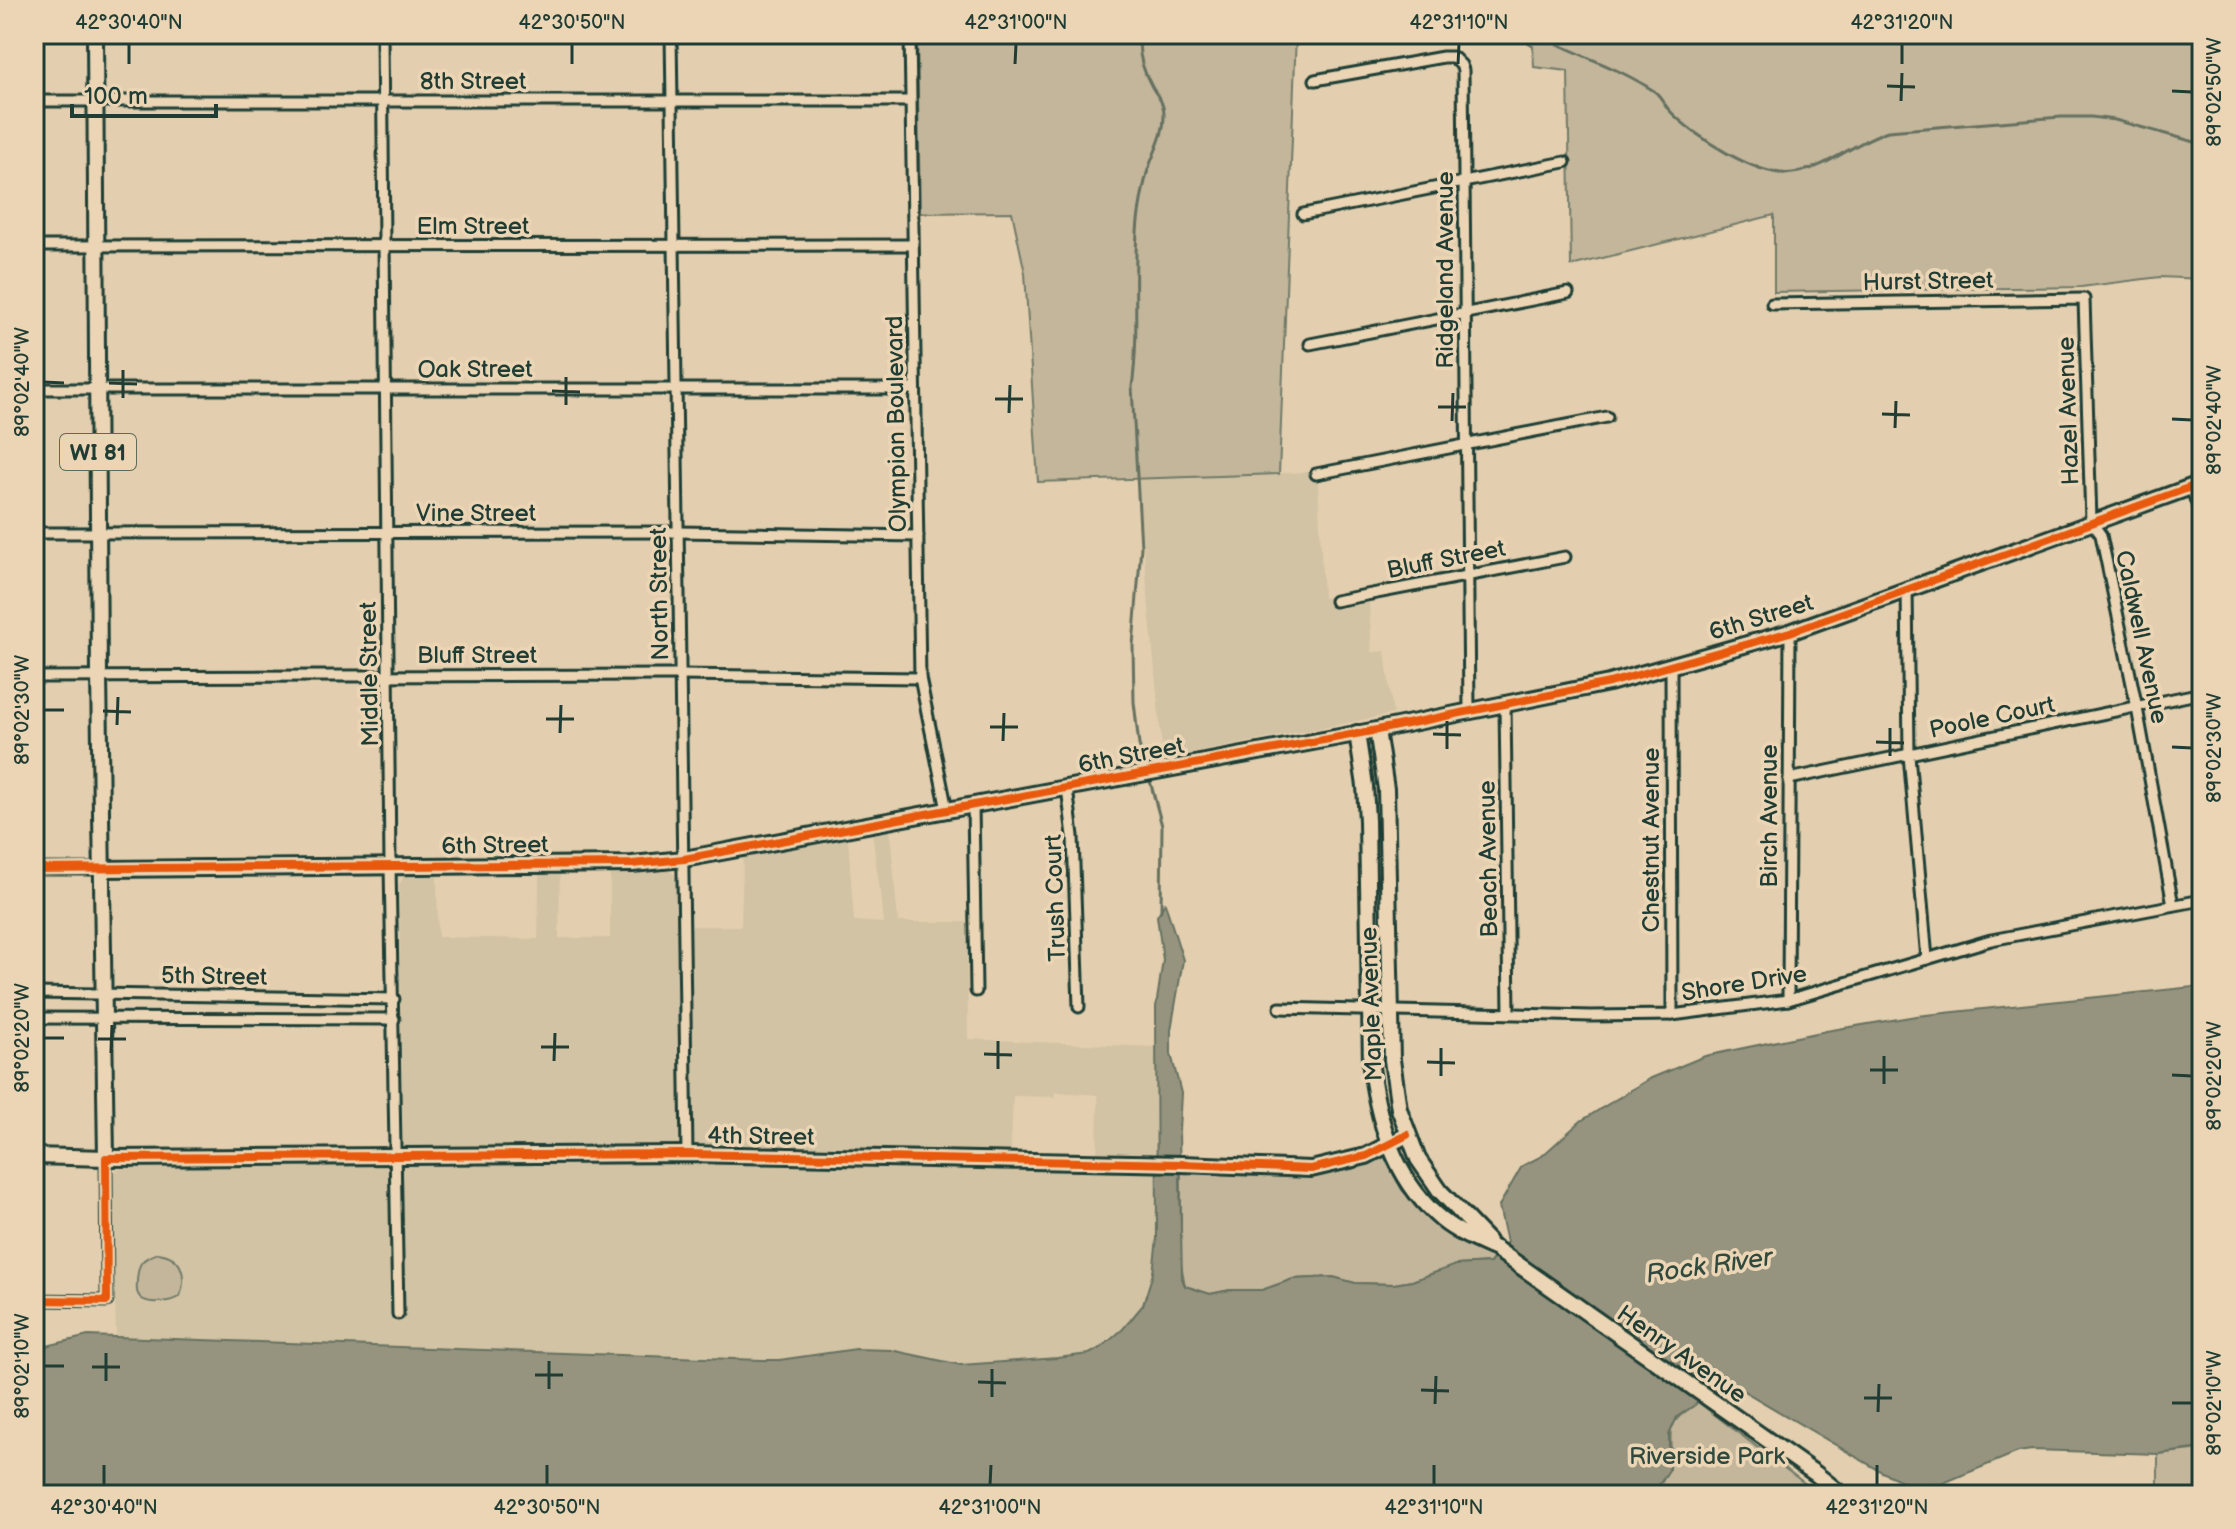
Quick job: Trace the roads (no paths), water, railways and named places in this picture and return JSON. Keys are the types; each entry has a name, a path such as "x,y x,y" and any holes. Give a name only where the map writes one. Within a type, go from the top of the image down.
{"street":[{"name":"WI 81","path":"95,34 106,1158"},
{"name":"Middle Street","path":"382,34 398,1314"},
{"name":"North Street","path":"671,34 687,1154"},
{"name":"Olympian Boulevard","path":"910,34 920,678 947,810"},
{"name":"Ridgeland Avenue","path":"1315,80 1443,57 1453,57 1463,70 1469,710"},
{"name":"8th Street","path":"34,101 911,101"},
{"path":"1303,214 1565,162"},
{"name":"Elm Street","path":"34,246 912,245"},
{"path":"1310,344 1568,293"},
{"name":"Hurst Street","path":"1772,304 2084,299"},
{"name":"Hazel Avenue","path":"2084,299 2091,521"},
{"name":"Oak Street","path":"34,389 915,389"},
{"path":"1316,474 1607,417"},
{"path":"2196,485 2202,518"},
{"name":"6th Street","path":"34,869 632,864 684,859 1377,730 1609,683 1790,632 1907,587 2196,485"},
{"name":"Caldwell Avenue","path":"2091,521 2101,535 2173,905"},
{"name":"Vine Street","path":"34,533 678,532 918,536"},
{"name":"Bluff Street","path":"1335,601 1565,557"},
{"path":"1907,587 1909,755 1927,959"},
{"name":"Birch Avenue","path":"1788,1000 1790,632"},
{"name":"Chestnut Avenue","path":"1671,665 1672,1015"},
{"name":"Bluff Street","path":"34,677 680,675 920,678"},
{"name":"Poole Court","path":"1789,779 2202,693"},
{"name":"Beach Avenue","path":"1505,704 1509,1013"},
{"name":"Maple Avenue","path":"1377,730 1388,816 1394,1079 1407,1135 1418,1159 1440,1191 1496,1249"},
{"name":"Maple Avenue","path":"1357,733 1367,821 1371,1067 1374,1090 1406,1180 1442,1220 1461,1233 1496,1249"},
{"name":"Trush Court","path":"1067,788 1073,836 1079,1007"},
{"path":"973,804 976,991"},
{"name":"Shore Drive","path":"1280,1008 1672,1015 1788,1000 1991,940 2202,900"},
{"name":"5th Street","path":"34,993 394,999"},
{"name":"5th Street","path":"34,1018 394,1019"},
{"name":"4th Street","path":"34,1156 687,1154 1311,1169 1366,1156 1407,1135"},
{"path":"34,1300 107,1301 106,1158"},
{"name":"Henry Avenue","path":"1496,1249 1842,1495"}],"water":[{"name":"Rock River","path":"1165,903 1183,960 1171,1030 1171,1054 1181,1093 1182,1279 1185,1286 1210,1294 1230,1290 1262,1290 1293,1279 1333,1277 1355,1283 1394,1284 1412,1281 1456,1265 1490,1263 1507,1242 1499,1206 1522,1166 1542,1156 1581,1121 1649,1079 1705,1056 1916,1016 2202,986 2202,1448 2158,1454 2032,1450 2018,1452 1941,1484 1909,1484 1882,1472 1732,1387 1711,1389 1677,1417 1669,1435 1669,1470 1652,1495 34,1495 34,1349 88,1336 762,1360 856,1349 891,1350 961,1365 1057,1358 1089,1354 1101,1348 1123,1329 1143,1305 1153,1273 1157,1238 1156,1007 1163,960 1157,916"}],"waterway":[{"path":"1140,34 1143,68 1162,103 1164,114 1161,137 1149,166 1138,221 1132,387 1141,547 1133,645 1134,702 1139,745 1147,770"},
{"path":"1537,34 1640,82 1710,143 1745,162 1779,173 1793,173 1818,166 1888,131 2061,117 2115,120 2202,144"},
{"path":"1149,777 1162,826 1161,911"}],"park label":[{"name":"Riverside Park","path":"1707,1456"}]}
